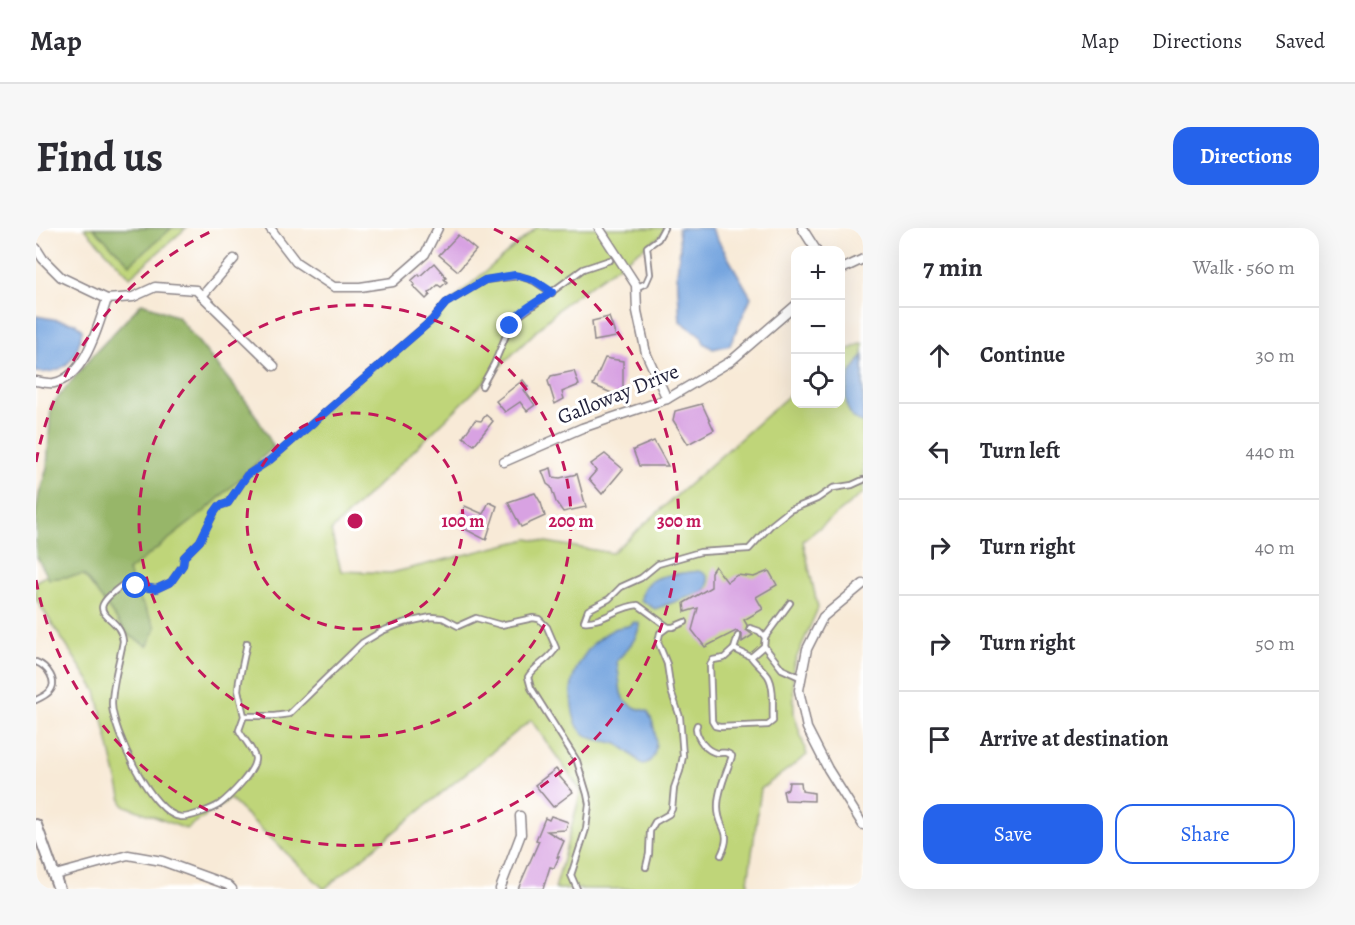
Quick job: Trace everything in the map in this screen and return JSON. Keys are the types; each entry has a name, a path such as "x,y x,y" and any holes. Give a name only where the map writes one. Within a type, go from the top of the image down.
{"street":[{"path":"270,228 296,262 334,287 360,287 393,282 425,254 438,228"},
{"path":"599,228 636,285 637,311 646,353 667,399"},
{"path":"802,228 813,246"},
{"path":"36,248 43,259 61,277 106,299 132,297 155,287 196,290 274,366"},
{"path":"202,296 234,259"},
{"path":"845,268 863,259"},
{"path":"36,381 54,384 76,372 90,345 106,299"},
{"name":"Galloway Drive","path":"504,462 582,428 667,399 732,361 791,309"},
{"path":"863,584 823,617 807,649 799,690 807,728 828,769 863,825"},
{"path":"500,889 521,834 520,816"},
{"path":"36,825 59,889"},
{"path":"55,875 128,855 162,861 228,885 232,889"}],"lane":[{"path":"640,286 646,283 650,274 647,247 658,239 664,228"},
{"path":"482,386 512,321 583,268 610,260"},
{"path":"248,643 241,667 238,690 244,716 239,730 255,761 245,779 219,804 208,810 181,817 172,814 157,802 129,759 113,712 114,688 123,641 121,632 111,622 102,607 107,597 124,584 156,589 171,582 183,565 184,557 200,541 214,513 219,506 228,503 247,475 270,460 432,320 446,303 461,296 480,282 515,275 534,280 552,292"},
{"path":"668,627 638,605 628,606 596,620 584,621 588,610 606,601 621,587 641,578 658,564 700,552 749,549 770,526 790,510 811,502 833,488 852,485 863,480"},
{"path":"751,657 764,646 765,637 789,603"},
{"path":"244,716 290,714 326,676 368,638 403,623 439,617 458,626 476,618 501,625 533,618 539,619 547,627 556,648 533,669 528,680 577,761 589,804 581,848 571,875 577,889"},
{"path":"646,867 650,831 655,822 665,817 672,809 674,788 683,756 680,717 671,691 667,664 658,642 660,633 668,627 686,622"},
{"path":"750,628 759,631 765,637"},
{"path":"734,649 751,657 756,665 767,674 770,682 773,721 768,725 715,726 712,721 710,665 713,660 724,658 734,649 738,636"},
{"path":"764,646 782,669 802,678"},
{"path":"36,662 49,671 53,681 47,694 36,700"},
{"path":"697,725 697,736 709,750 728,753 732,756 718,801 718,815 727,838 721,855"}],"green space":[{"path":"84,228 186,228 130,277"},
{"path":"93,228 172,228 130,264"},
{"path":"536,228 666,228 659,237 564,304 331,531 341,571 391,573 528,539 612,553 791,394 791,408 845,408 845,351 863,343 863,493 803,541 818,608 793,666 794,714 807,755 761,789 747,889 555,889 581,791 531,720 324,889 230,799 186,829 123,805 96,691 36,599 36,581 265,461"},
{"path":"142,303 178,317 250,406 274,447 205,511 128,571 138,596 156,627 148,646 128,635 84,575 49,579 36,555 36,515 39,494 47,468 51,406 94,354"}],"water":[{"path":"678,228 711,228 751,297 730,345 713,349 704,343 701,336 680,321 677,273 680,249"},
{"path":"36,316 75,323 82,330 74,356 63,368 36,372"},
{"path":"863,355 863,423 852,417 847,407 846,395 850,374"},
{"path":"698,571 704,573 708,578 708,586 704,591 655,609 641,600 643,591 654,580 662,576"},
{"path":"634,622 639,623 637,633 617,661 624,700 636,708 647,711 655,732 653,757 649,762 642,764 617,744 594,739 582,732 575,720 571,697 575,672 588,650 608,632"}],"building":[{"path":"458,235 476,250 458,271 439,255"},
{"path":"434,263 446,277 444,279 447,282 441,287 438,285 426,299 411,281"},
{"path":"609,317 616,337 594,341 592,321"},
{"path":"605,358 623,361 623,398 593,385"},
{"path":"574,371 579,385 562,392 564,399 555,404 548,381 551,376"},
{"path":"523,380 528,387 524,390 535,405 527,411 520,402 505,412 496,401"},
{"path":"702,404 714,430 688,444 673,420 675,411"},
{"path":"486,415 493,421 474,445 463,437 475,420 481,421"},
{"path":"654,441 668,466 639,466 633,450"},
{"path":"605,454 623,469 602,494 589,479 596,471 591,464"},
{"path":"551,468 553,477 560,478 577,474 586,507 563,512 542,471"},
{"path":"535,493 545,516 521,527 508,502"},
{"path":"489,502 497,506 486,540 457,525 465,506 483,514"},
{"path":"715,566 727,582 737,575 754,577 769,571 777,585 756,597 763,609 744,620 747,625 746,630 753,635 742,642 742,634 736,631 705,647 692,630 698,608 685,612 684,603 711,587 711,572"},
{"path":"556,769 573,792 553,807 535,785"},
{"path":"789,782 801,782 802,791 814,793 814,801 785,800 783,791 788,789"},
{"path":"551,816 568,822 566,830 547,831 564,841 557,857 559,857 554,868 550,867 543,889 518,889 539,841 536,840 545,818 549,820"}],"route":[{"path":"136,586 156,589 171,582 183,565 184,557 200,541 214,513 219,506 228,503 247,475 270,460 432,320 451,299 461,296 485,280 515,275 534,280 552,292 524,311 512,321 510,326"}]}
